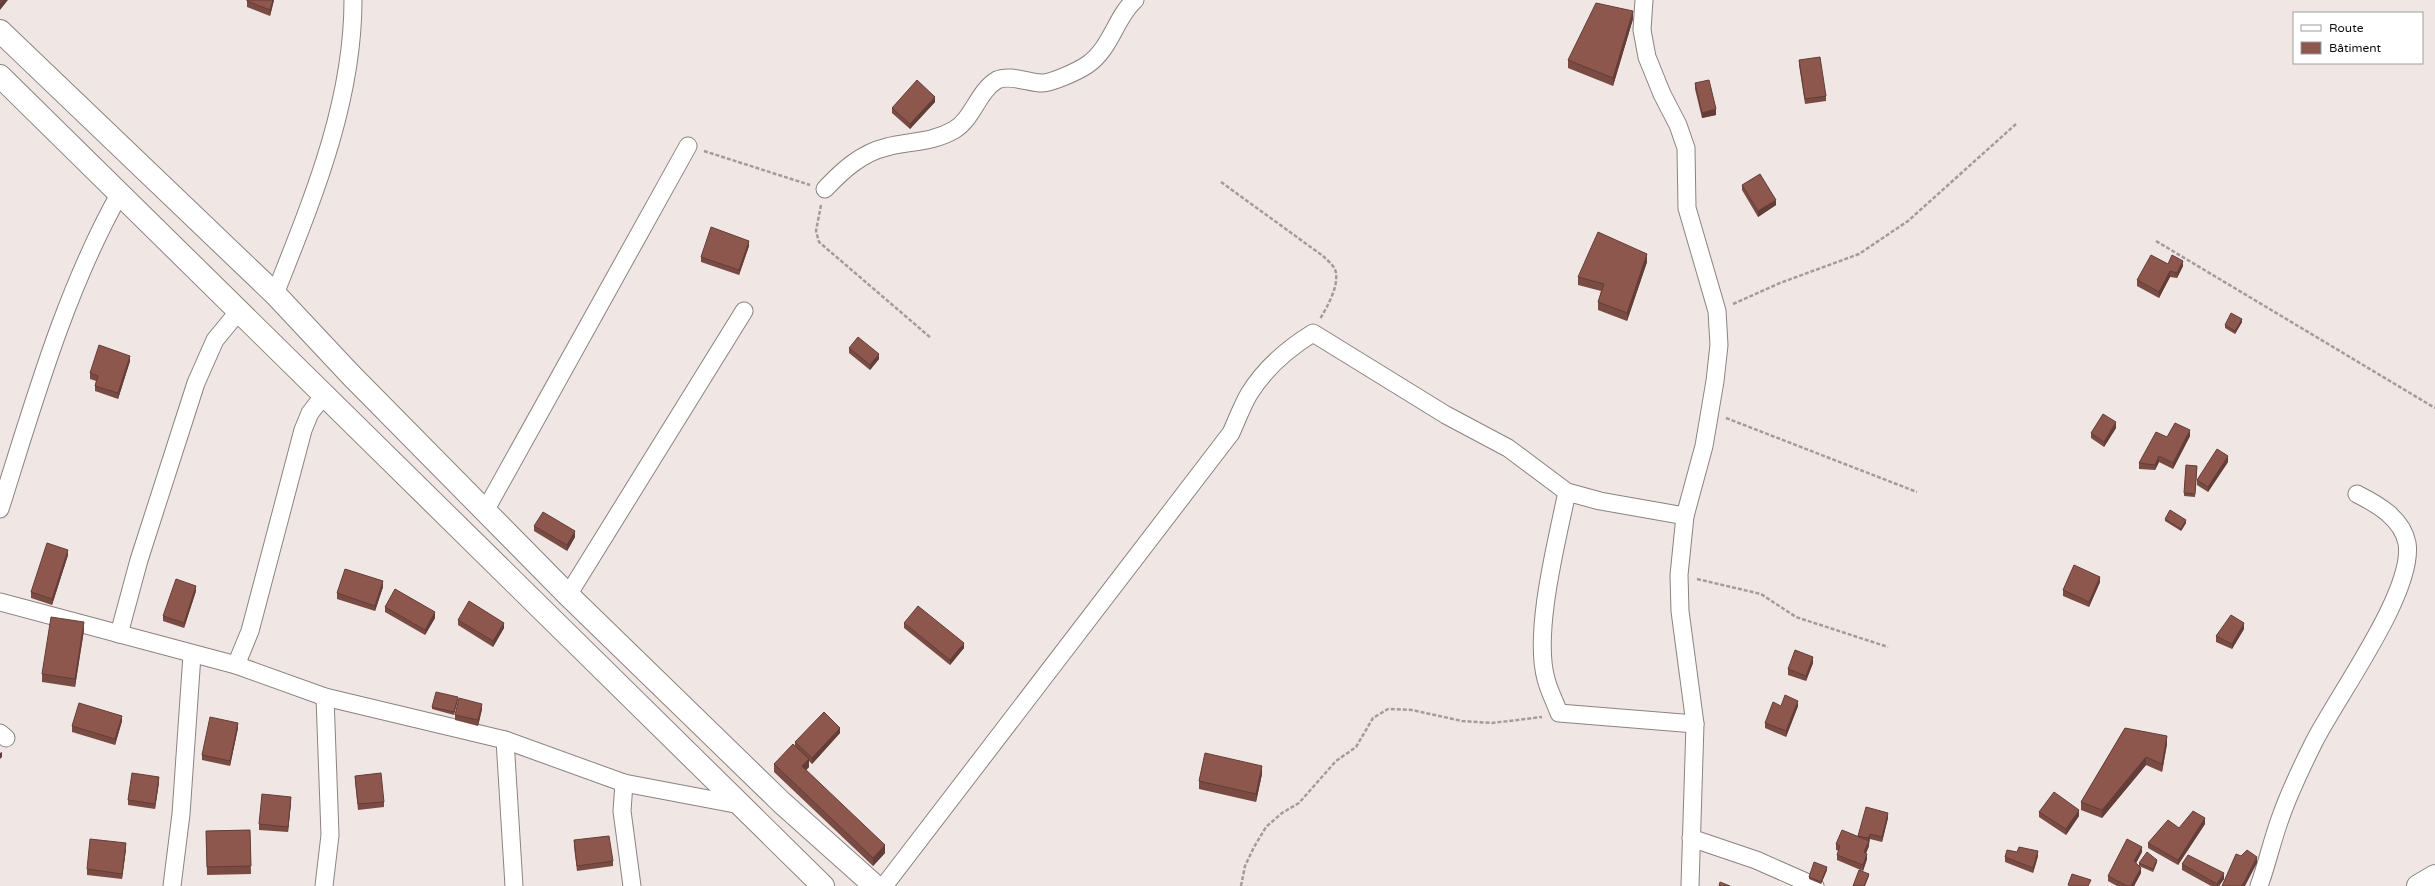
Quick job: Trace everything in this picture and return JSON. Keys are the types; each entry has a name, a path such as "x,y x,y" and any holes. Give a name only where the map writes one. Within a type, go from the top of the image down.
{"street":[{"path":"275,294 317,188 346,89 353,0"},
{"path":"825,190 840,173 860,158 886,147 927,142 954,130 969,116 987,90 997,80 1006,78 1044,83 1087,65 1103,51 1135,0"},
{"path":"1644,0 1642,30 1647,57 1662,94 1678,125 1686,148 1687,208 1717,311 1719,345 1710,414 1704,446 1685,516 1679,575 1680,610 1696,724 1690,886"},
{"path":"0,31 275,294 568,595 776,796 875,886"},
{"path":"0,76 120,193 238,312 823,886"},
{"path":"485,511 688,146"},
{"path":"0,508 70,300 100,228 120,193"},
{"path":"568,595 744,311"},
{"path":"119,634 139,560 196,383 215,340 238,312"},
{"path":"884,886 1231,433 1248,395 1264,372 1291,347 1313,333 1446,415 1508,448 1567,492 1600,501 1685,516"},
{"path":"236,665 250,631 303,430 310,413 324,395"},
{"path":"1567,492 1549,583 1542,645 1546,679 1559,713 1696,724"},
{"path":"2259,886 2280,819 2315,741 2384,622 2406,569 2407,543 2397,522 2378,504 2357,494"},
{"path":"0,602 192,655 236,665 326,697 505,740 624,783 740,805"},
{"path":"172,886 181,814 192,655"},
{"path":"324,886 330,835 326,697"},
{"path":"505,740 514,886"},
{"path":"624,783 622,812 632,886"},
{"path":"1691,838 1756,860 1815,886"},
{"path":"2418,886 2435,876"}],"path":[{"path":"1717,311 1780,283 1859,254 1908,221 2016,124"},
{"path":"688,146 825,190 816,231 819,242 931,338"},
{"path":"1221,182 1323,256 1333,267 1336,274 1335,284 1326,309 1313,333"},
{"path":"2156,241 2435,408"},
{"path":"1710,414 1802,446 1917,492"},
{"path":"1679,575 1761,594 1796,617 1850,633 1888,647"},
{"path":"1241,886 1245,866 1266,827 1298,803 1336,762 1356,747 1372,718 1388,709 1412,710 1462,721 1492,723 1528,720 1559,713"}],"building":[{"path":"247,0 273,0 270,10"},
{"path":"1596,3 1633,11 1613,78 1568,60"},
{"path":"1820,57 1826,96 1805,99 1799,60"},
{"path":"917,80 935,97 910,124 892,108"},
{"path":"1709,80 1716,109 1702,113 1695,83"},
{"path":"1760,174 1776,200 1758,211 1742,185"},
{"path":"711,227 749,241 739,270 701,257"},
{"path":"1598,232 1647,254 1627,313 1598,302 1604,284 1578,277"},
{"path":"2151,255 2168,264 2172,255 2183,261 2177,273 2170,271 2159,292 2137,280"},
{"path":"2231,313 2242,319 2235,331 2225,325"},
{"path":"858,337 879,354 870,365 849,348"},
{"path":"99,345 130,356 118,393 95,386 98,376 90,373"},
{"path":"2103,414 2116,422 2104,442 2091,433"},
{"path":"2175,423 2190,430 2173,463 2159,456 2155,465 2139,463 2156,432 2167,437"},
{"path":"2217,449 2228,456 2208,487 2197,480"},
{"path":"2186,465 2197,466 2195,494 2184,493"},
{"path":"2170,510 2186,520 2181,529 2165,519"},
{"path":"543,512 575,531 567,545 534,526"},
{"path":"47,543 68,550 52,599 31,592"},
{"path":"2074,565 2100,577 2089,602 2063,590"},
{"path":"345,569 383,581 375,606 337,593"},
{"path":"176,579 196,586 184,623 163,616"},
{"path":"395,589 435,612 425,630 385,607"},
{"path":"469,601 504,623 493,641 458,620"},
{"path":"918,606 964,643 950,660 904,623"},
{"path":"2231,615 2244,623 2232,644 2216,636"},
{"path":"51,617 84,622 75,679 42,674"},
{"path":"1795,650 1813,657 1806,676 1788,669"},
{"path":"436,692 458,697 454,712 432,707"},
{"path":"1785,695 1798,701 1786,731 1765,723 1773,702 1781,706"},
{"path":"459,698 482,704 478,720 455,715"},
{"path":"79,703 122,716 115,739 72,726"},
{"path":"824,712 840,728 812,758 795,742"},
{"path":"210,717 238,723 230,761 202,755"},
{"path":"2125,728 2167,736 2162,764 2146,757 2102,810 2081,802"},
{"path":"793,744 809,759 802,766 885,845 873,858 774,764"},
{"path":"1205,753 1262,766 1256,794 1199,781"},
{"path":"132,773 159,777 155,804 128,800"},
{"path":"381,773 384,802 358,804 355,776"},
{"path":"2054,792 2079,810 2066,829 2039,812"},
{"path":"262,794 291,797 288,827 259,824"},
{"path":"1866,807 1888,813 1882,837 1870,834 1868,838 1858,836"},
{"path":"2193,811 2205,818 2178,860 2148,843 2168,820 2179,828"},
{"path":"250,830 251,866 207,867 206,831"},
{"path":"1842,830 1869,841 1864,852 1867,854 1863,865 1837,855 1840,846 1836,844"},
{"path":"609,836 613,861 577,866 574,840"},
{"path":"90,839 126,843 122,874 87,869"},
{"path":"2127,839 2142,847 2134,861 2141,868 2131,886 2127,886 2108,876"},
{"path":"2019,847 2038,851 2033,868 2005,857 2007,850 2017,852"},
{"path":"2247,850 2257,857 2242,886 2222,886 2236,854 2241,856"},
{"path":"2147,852 2157,860 2153,869 2139,863"},
{"path":"2188,855 2224,873 2217,884 2182,864"},
{"path":"1814,862 1827,867 1821,882 1809,877"},
{"path":"1859,870 1869,874 1864,886 1853,886"},
{"path":"2072,874 2091,880 2088,886 2068,885"},
{"path":"1720,882 1730,886 1719,886"}]}
